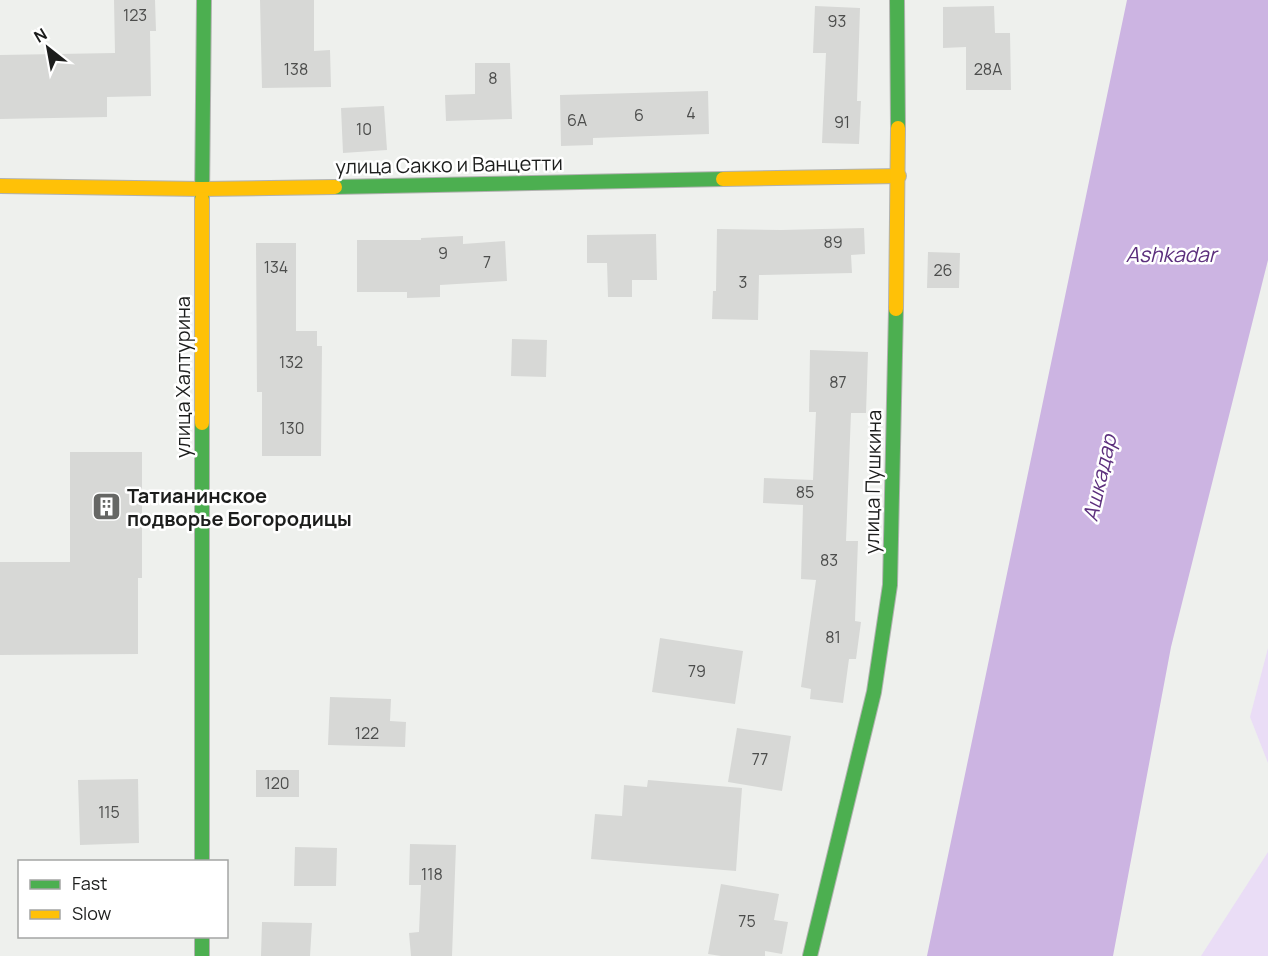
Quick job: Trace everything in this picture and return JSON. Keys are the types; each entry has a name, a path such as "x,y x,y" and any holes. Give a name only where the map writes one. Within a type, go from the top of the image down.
{"street":[{"name":"улица Халтурина","path":"202,860 204,0"},
{"name":"улица Пушкина","path":"810,956 874,692 890,585 899,176 897,0"},
{"name":"улица Сакко и Ванцетти","path":"0,186 202,189 899,176"},
{"path":"202,938 202,956"}],"shaded area":[{"path":"1268,648 1268,763 1250,717"},
{"path":"1268,852 1268,956 1201,956"}],"water":[{"name":"Ashkadar","path":"1127,0 1268,0 1268,260 1171,647 1113,956 927,956"}],"building":[{"path":"114,0 155,0 156,31 150,31 151,96 107,97 107,117 0,119 0,55 115,53"},
{"path":"260,0 314,0 314,51 330,50 331,87 262,88"},
{"path":"815,6 860,8 857,101 861,101 859,144 822,143 826,53 813,53"},
{"path":"994,6 995,33 1010,33 1011,90 966,90 966,47 943,48 943,7"},
{"path":"475,63 510,63 512,119 446,121 445,95 475,94"},
{"path":"708,91 709,134 593,138 593,145 561,146 560,95"},
{"path":"384,106 387,150 343,153 341,108"},
{"path":"864,228 865,254 851,255 852,273 759,275 758,320 712,319 713,291 716,291 717,229"},
{"path":"656,234 657,280 632,280 632,297 608,297 607,263 587,263 587,235"},
{"path":"463,236 463,244 505,241 507,281 440,285 440,297 407,298 407,292 357,292 357,240 421,240 421,238"},
{"path":"256,243 296,243 296,331 317,331 317,346 322,346 321,456 262,456 262,392 257,392"},
{"path":"928,252 960,253 959,288 927,288"},
{"path":"512,339 547,340 546,377 511,376"},
{"path":"810,350 868,352 866,413 851,413 846,541 858,541 855,621 861,622 856,659 849,659 843,703 810,699 811,689 801,687 816,580 801,579 803,505 763,503 764,478 813,480 816,412 809,412"},
{"name":"Татианинское подворье Богородицы","path":"70,452 142,452 142,578 138,578 138,654 0,655 0,562 70,562"},
{"path":"660,638 743,651 735,704 652,692"},
{"path":"330,697 391,699 390,721 406,722 405,747 328,745"},
{"path":"737,728 791,736 782,791 728,782"},
{"path":"256,770 299,770 299,797 256,797"},
{"path":"138,779 139,843 80,845 78,780"},
{"path":"648,780 742,788 736,871 591,859 595,814 622,816 624,785 647,787"},
{"path":"410,844 456,845 452,956 411,956 409,933 419,932 421,885 409,885"},
{"path":"295,847 337,848 336,886 294,886"},
{"path":"721,884 779,894 774,920 788,922 782,954 765,951 765,956 708,954"},
{"path":"262,922 312,923 310,956 261,956"}],"traffic: fast":[{"path":"202,199 204,0"},
{"path":"897,0 898,128"},
{"path":"335,187 723,179"},
{"path":"810,956 874,692 890,585 896,309"},
{"path":"202,423 202,860"},
{"path":"202,938 202,956"}],"traffic: slow":[{"path":"896,309 898,128"},
{"path":"723,179 899,176"},
{"path":"0,186 202,189 335,187"},
{"path":"202,199 202,423"}],"place":[{"name":"Татианинское подворье Богородицы","path":"106,507"}],"water label":[{"name":"Ашкадар","path":"1100,478"}]}
